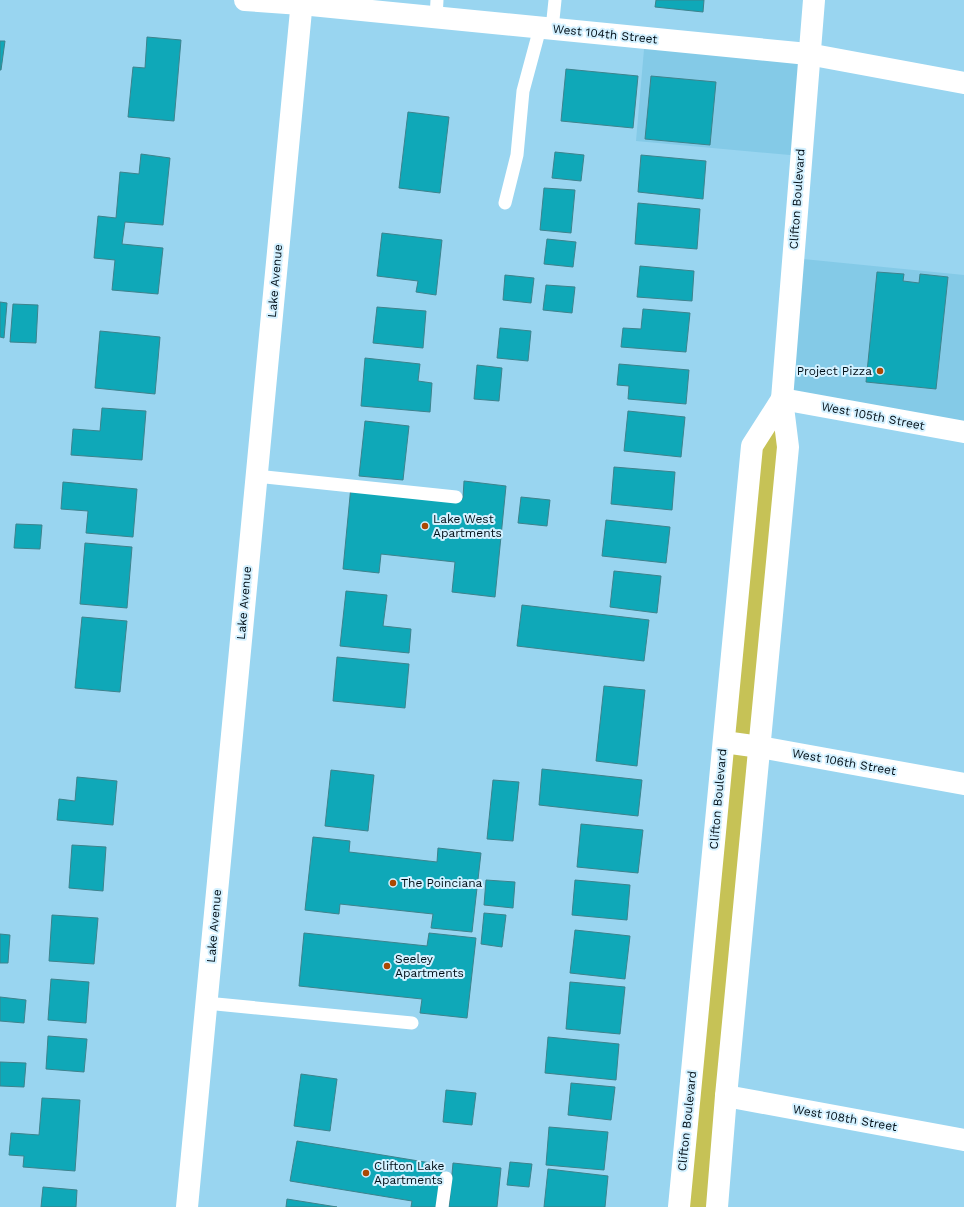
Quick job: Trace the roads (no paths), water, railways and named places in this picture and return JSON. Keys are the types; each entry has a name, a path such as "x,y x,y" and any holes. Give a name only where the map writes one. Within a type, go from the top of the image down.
{"street":[{"name":"West 104th Street","path":"245,0 436,9 546,28 808,54 964,83"},
{"name":"Clifton Boulevard","path":"717,1207 726,1096 788,447 782,398 808,54 814,0"},
{"name":"Lake Avenue","path":"187,1207 302,2"},
{"name":"Clifton Boulevard","path":"679,1207 752,446 782,398"},
{"name":"West 105th Street","path":"782,398 964,432"},
{"name":"West 106th Street","path":"724,742 760,747 964,784"},
{"name":"West 108th Street","path":"726,1096 964,1140"}],"lane":[{"path":"505,203 517,155 523,90 555,0"},
{"path":"256,476 456,496"},
{"path":"206,1003 412,1023"},
{"path":"442,1207 446,1178"}],"place":[{"name":"Project Pizza","path":"880,371"},
{"name":"Lake West Apartments","path":"425,526"},
{"name":"The Poinciana","path":"393,883"},
{"name":"Seeley Apartments","path":"387,966"},
{"name":"Clifton Lake Apartments","path":"366,1173"}]}
